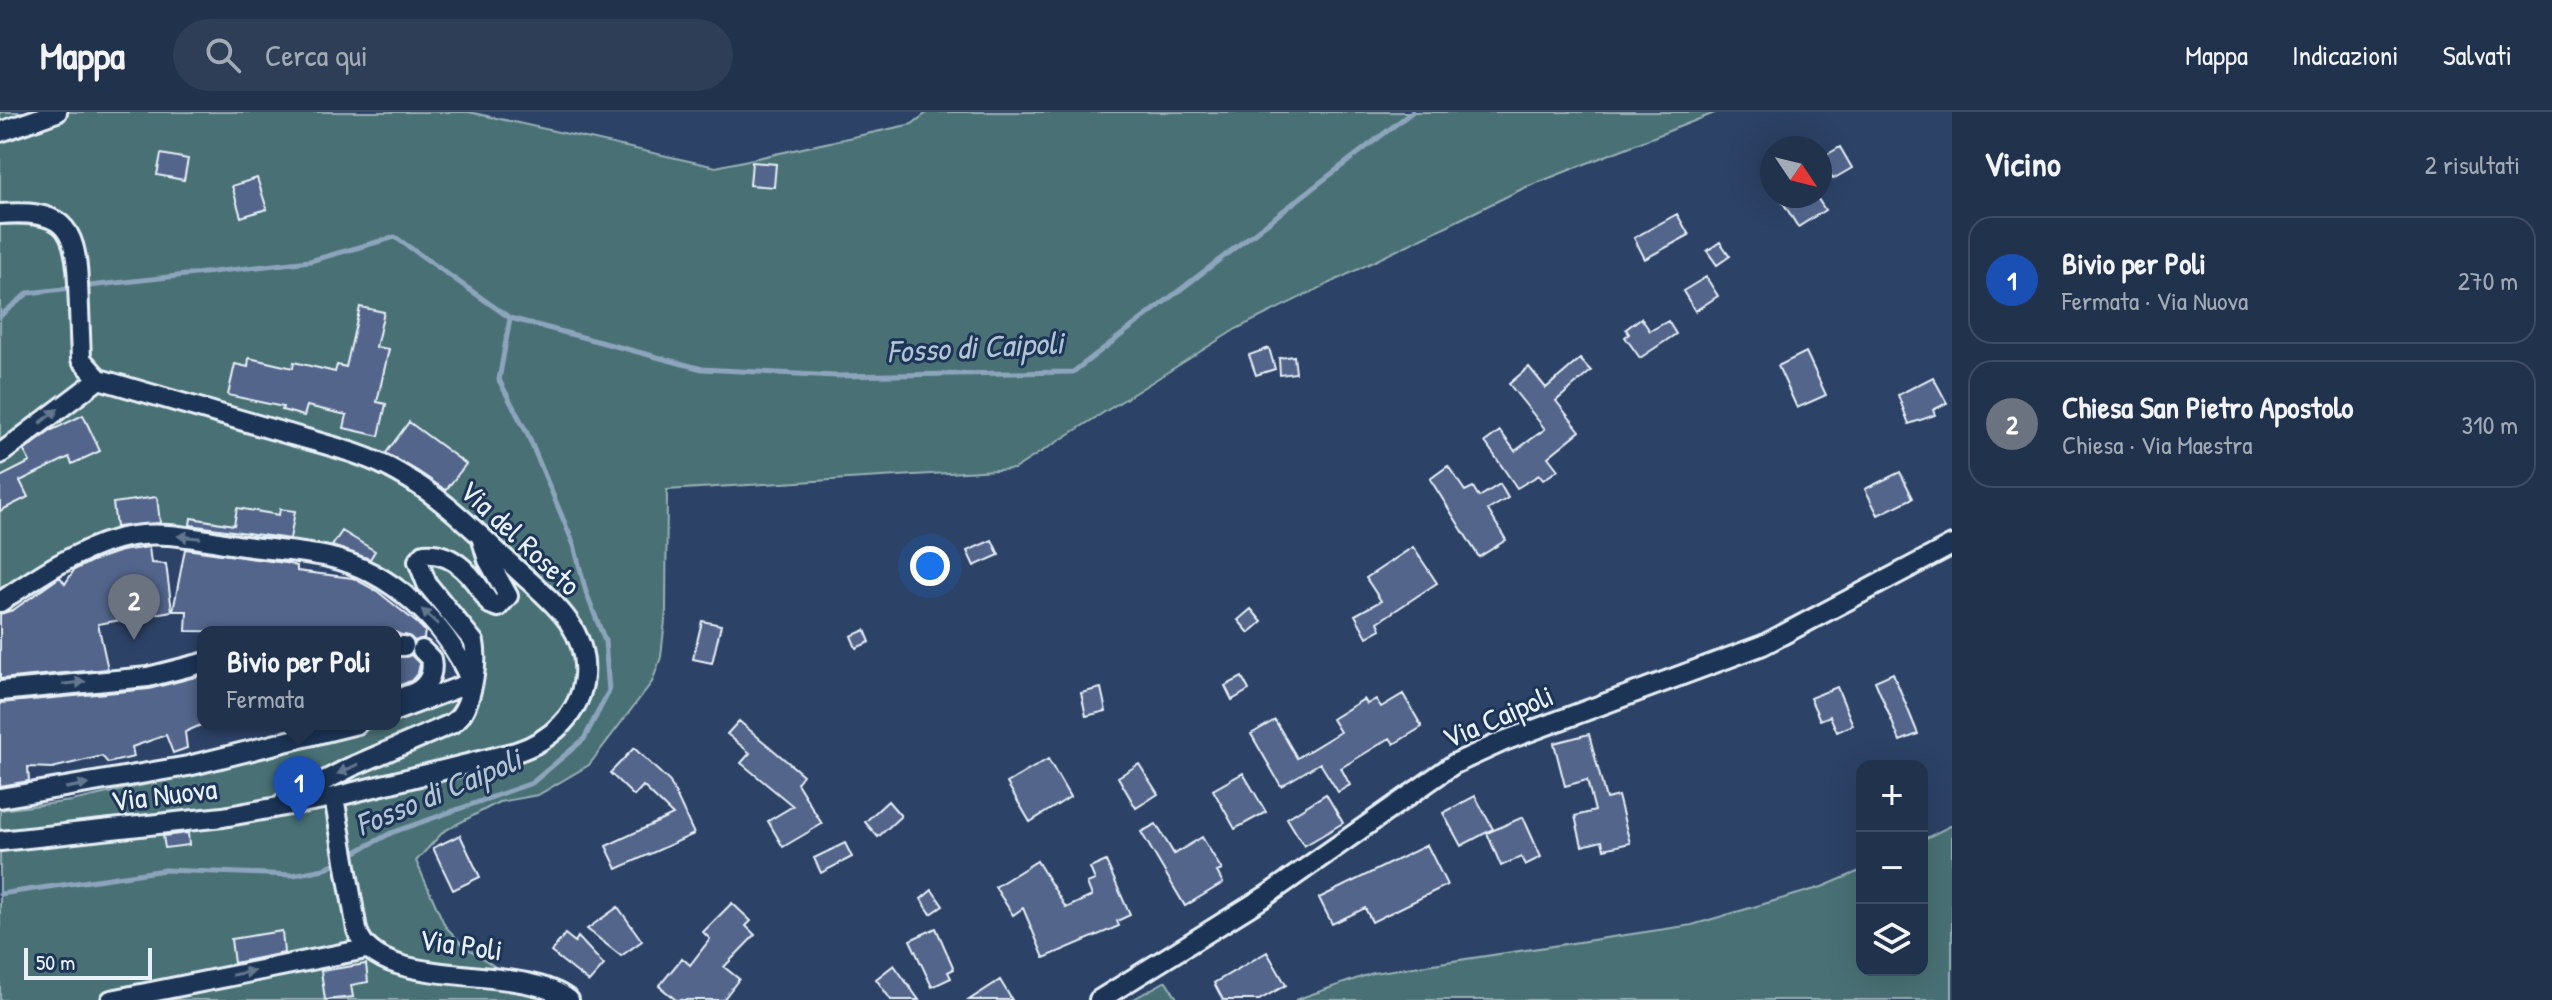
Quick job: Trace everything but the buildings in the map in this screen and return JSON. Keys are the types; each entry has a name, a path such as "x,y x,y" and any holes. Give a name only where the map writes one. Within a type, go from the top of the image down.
{"street":[{"path":"0,132 57,112"},
{"path":"0,214 49,217 70,232 77,251 81,359 99,379 0,454"},
{"name":"Via del Roseto","path":"99,379 382,464 417,484 481,537 549,599 579,637 585,672 574,708 552,734 531,747 457,769 334,797"},
{"path":"0,602 91,550 140,535 200,538 331,558 389,586 435,620 451,642 470,683"},
{"path":"273,808 351,767 456,721 470,701 474,642 427,584 418,561 424,554 438,553 452,559 490,604 498,607 508,596 488,560 481,537"},
{"name":"Via Caipoli","path":"1099,1000 1266,896 1454,764 1504,741 1763,645 1952,545"},
{"path":"401,697 419,691 430,677 431,659 407,647"},
{"path":"0,691 148,677 197,665"},
{"path":"401,709 470,683"},
{"path":"0,798 188,766 333,730"},
{"path":"111,1000 366,949 357,930 334,797"},
{"name":"Via Nuova","path":"0,841 223,817 334,797"},
{"name":"Via Poli","path":"366,949 397,964 541,984 569,1000"}],"green space":[{"path":"0,112 469,112 716,167 912,124 928,112 1717,112 1524,188 1236,329 1014,469 667,490 666,611 661,657 652,682 589,765 538,795 499,802 444,831 416,861 445,926 463,945 544,1000 0,1000 0,810 72,801 203,772 366,730 401,730 401,716 469,678 435,620 330,558 119,539 0,602"},
{"path":"1952,825 1952,1000 1295,1000 1373,973 1692,925 1822,887 1856,873 1856,976 1928,976 1928,837"},
{"path":"1166,981 1178,1000 1132,1000"}],"waterway":[{"name":"Fosso di Caipoli","path":"0,894 165,870 293,875 324,869 391,833 532,783 584,739 609,691 605,641 586,592 574,545 527,433 499,380 510,318 702,369 836,376 1073,372 1412,112"},
{"name":"Fosso di Caipoli","path":"0,316 28,293 310,261 395,237 510,318"}],"place":[{"name":"Chiesa San Pietro Apostolo","path":"134,640"},
{"name":"Bivio per Poli","path":"299,822"}]}
